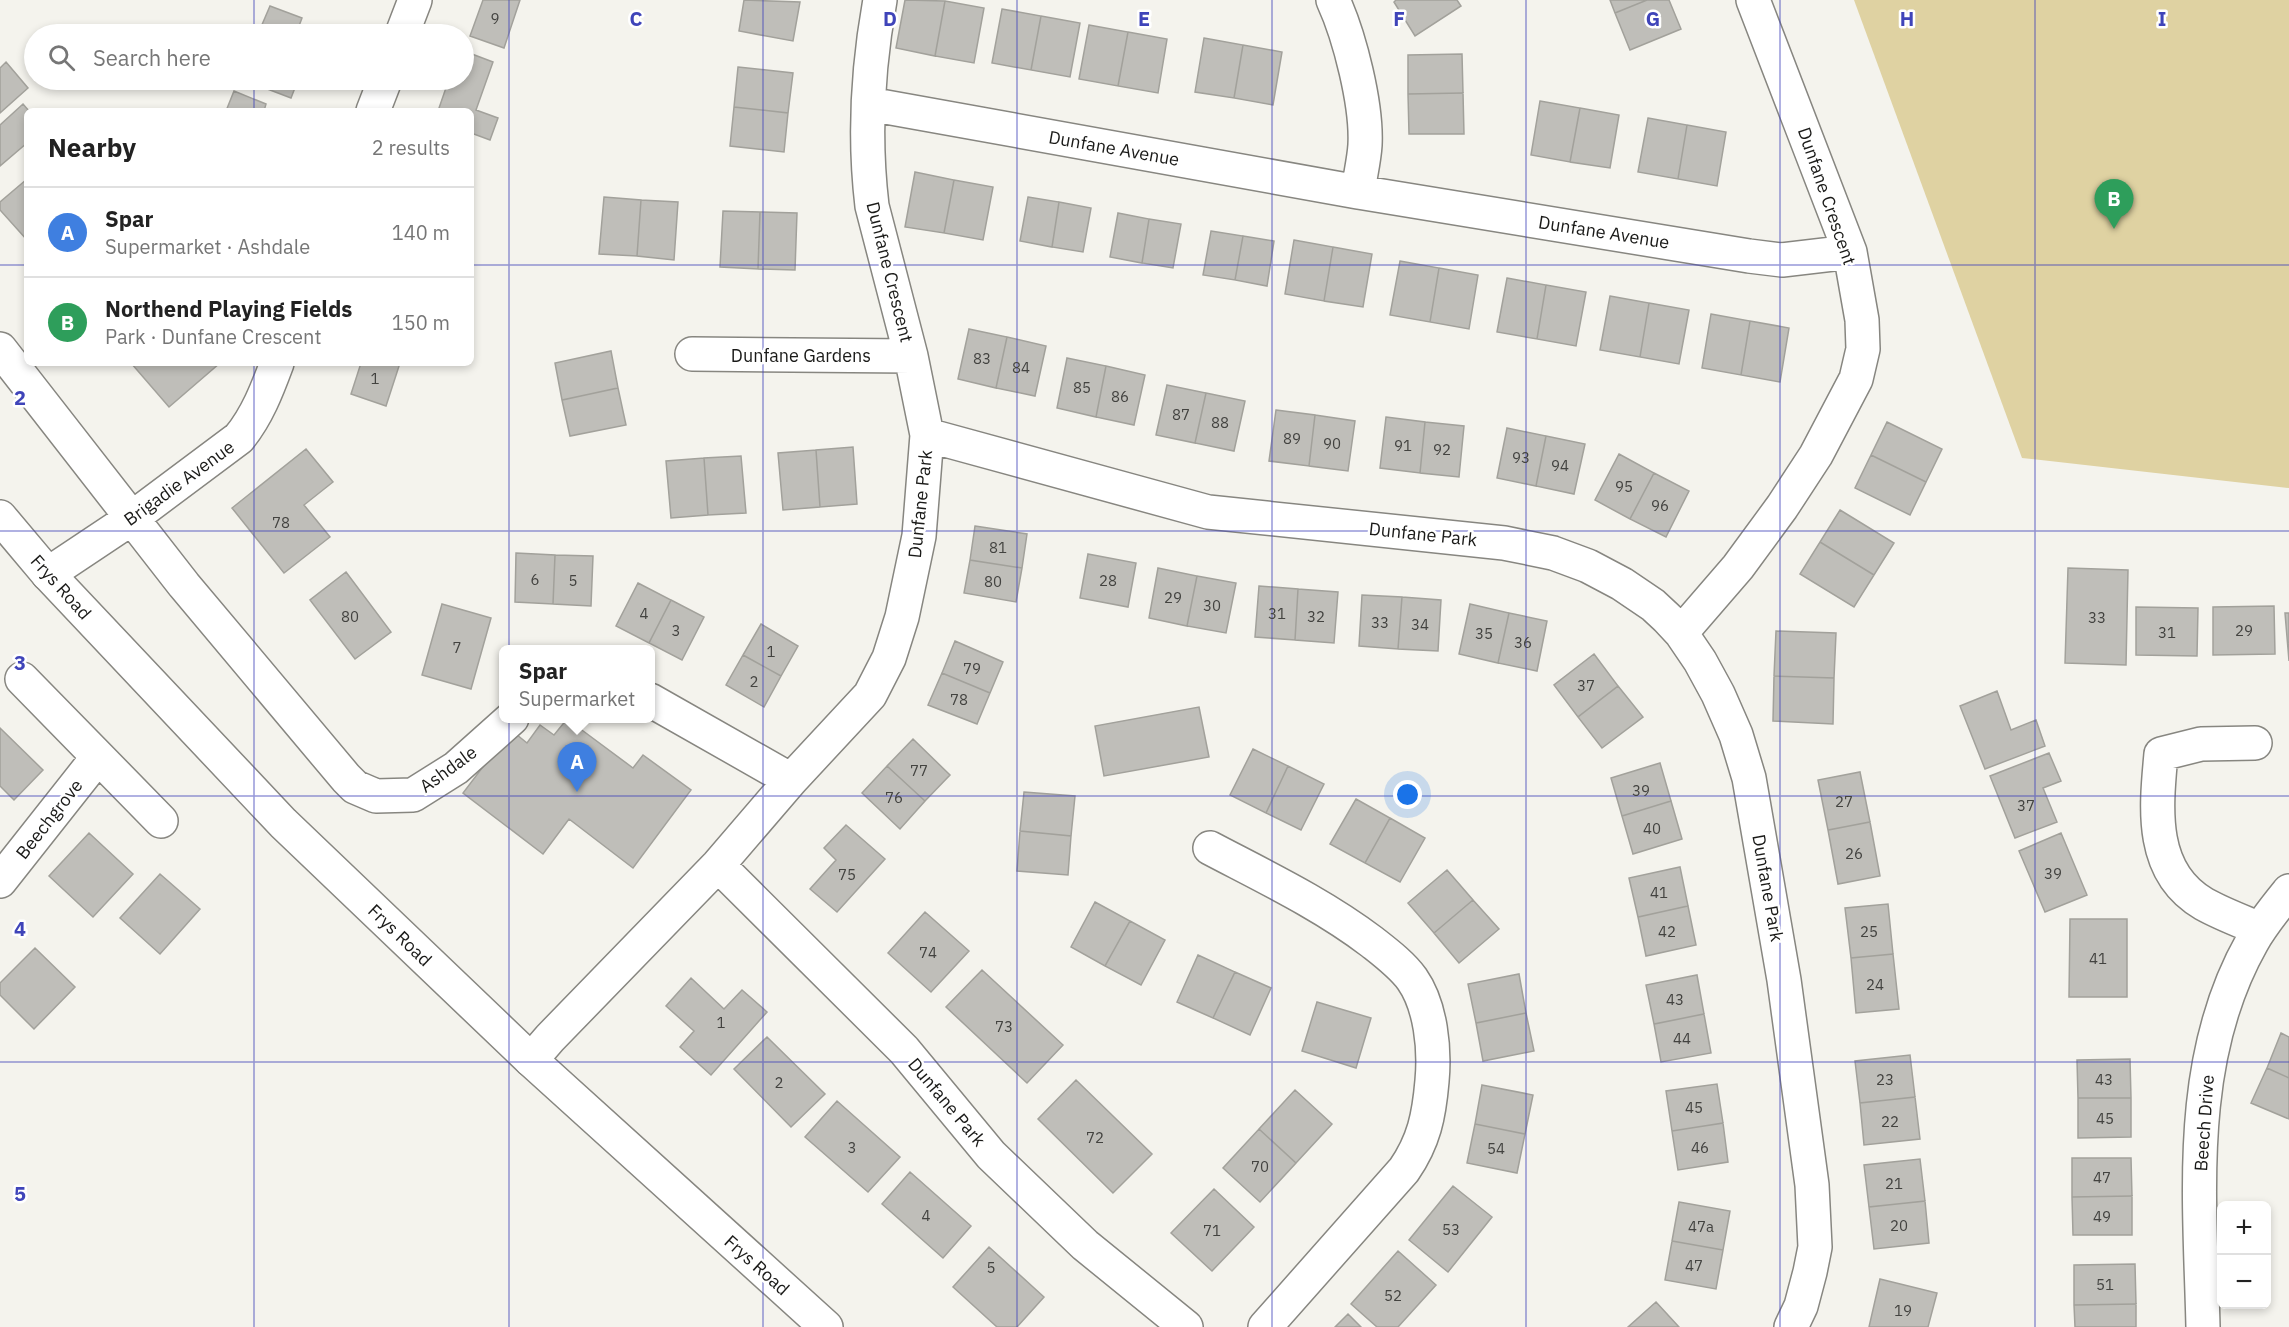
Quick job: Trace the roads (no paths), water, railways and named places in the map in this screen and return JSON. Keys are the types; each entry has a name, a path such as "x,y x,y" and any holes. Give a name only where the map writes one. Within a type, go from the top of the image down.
{"street":[{"path":"406,24 415,0"},
{"name":"Dunfane Crescent","path":"880,0 869,104 872,206 911,356 927,435"},
{"path":"1333,0 1348,39 1364,124 1365,145 1358,192"},
{"name":"Dunfane Crescent","path":"1682,633 1738,567 1782,507 1816,455 1856,379 1863,339 1850,252 1753,0"},
{"path":"374,108 381,90"},
{"name":"Dunfane Avenue","path":"869,104 1358,192 1749,256 1782,260 1850,252"},
{"path":"0,349 132,518"},
{"name":"Dunfane Gardens","path":"692,354 911,356"},
{"name":"Brigadie Avenue","path":"48,574 132,518 239,438 255,416 276,366"},
{"name":"Dunfane Park","path":"531,1060 718,865 791,780 870,695 889,658 902,617 919,537 927,435 1208,512 1504,543 1553,553 1605,574 1637,593 1653,604 1682,633 1727,713 1749,778 1784,980 1815,1222 1815,1247 1810,1272 1801,1306 1791,1327"},
{"name":"Frys Road","path":"0,517 48,574 283,823 531,1060 826,1327"},
{"name":"Ashdale","path":"132,518 184,585 355,787 376,796 413,795 456,768 506,723"},
{"path":"22,679 161,821"},
{"path":"655,702 791,780"},
{"path":"2255,743 2201,744 2161,754 2157,830 2170,869 2182,886 2204,904 2260,929"},
{"name":"Beechgrove","path":"0,881 98,757"},
{"path":"1210,848 1337,917 1382,950 1412,979 1424,1005 1432,1047 1433,1074 1429,1110 1416,1153 1404,1170 1265,1327"},
{"name":"Dunfane Park","path":"718,865 904,1050 991,1155 1085,1245 1186,1327"},
{"name":"Beech Drive","path":"2203,1327 2200,1148 2205,1085 2213,1044 2228,993 2238,969 2260,929 2289,891"}],"place":[{"name":"Northend Playing Fields","path":"2114,229"},
{"name":"Spar","path":"577,792"}]}
